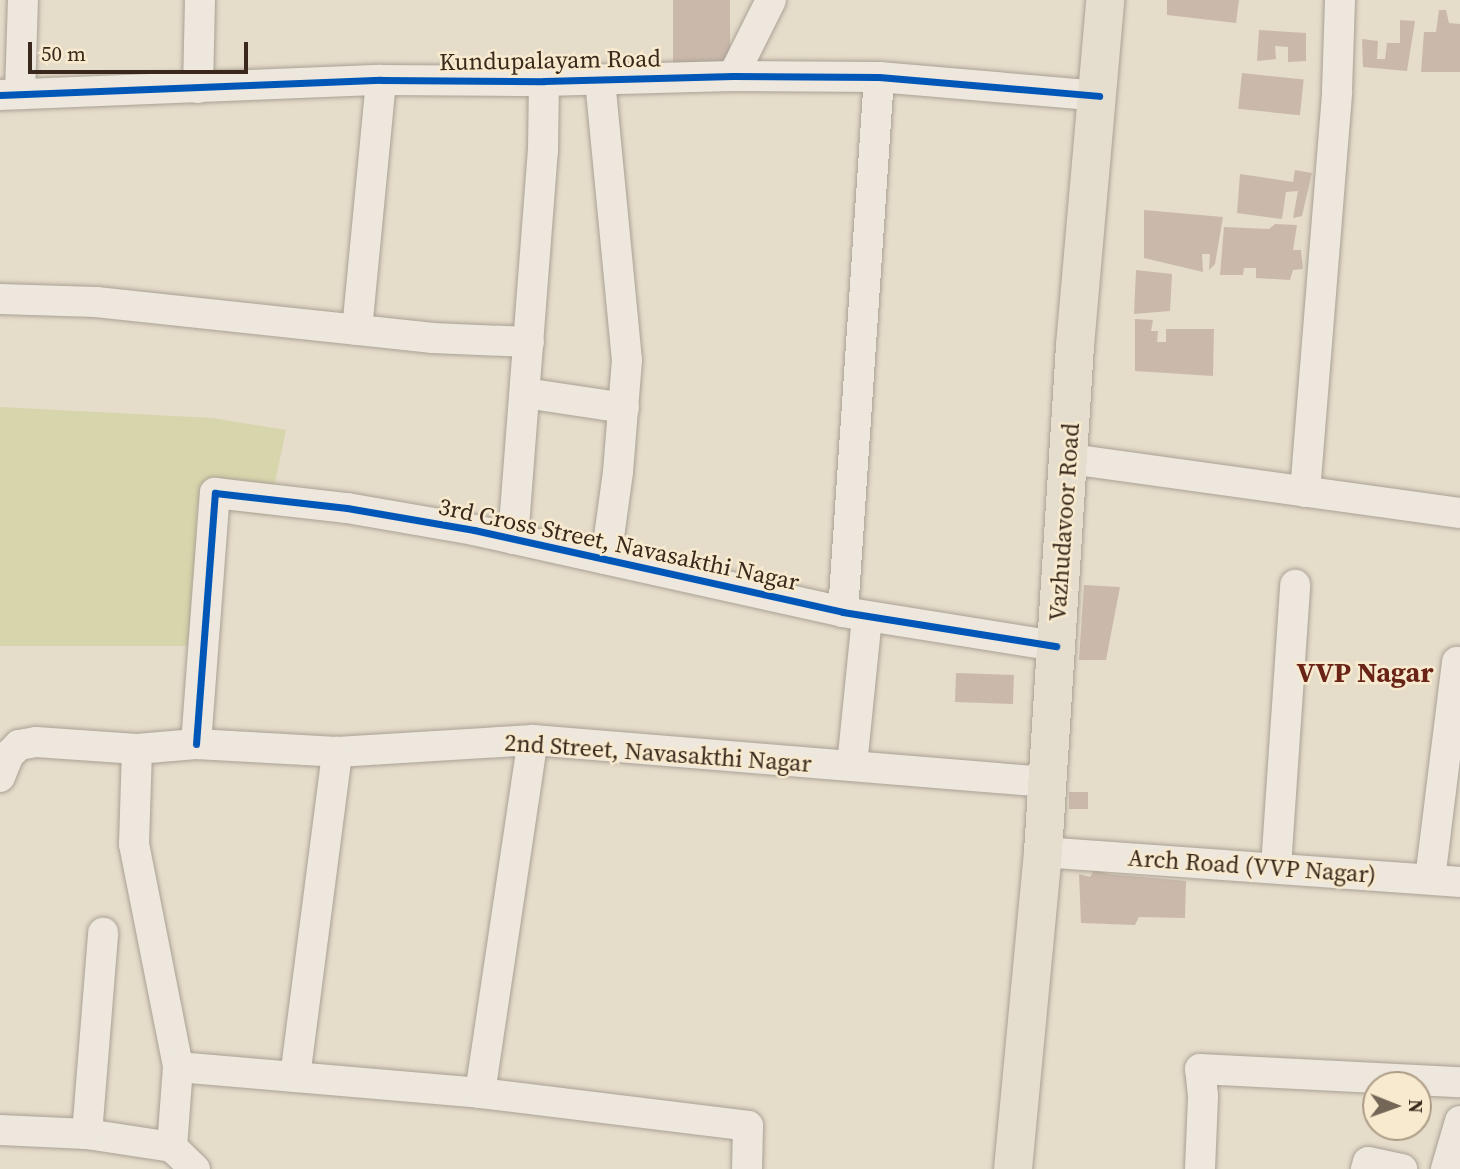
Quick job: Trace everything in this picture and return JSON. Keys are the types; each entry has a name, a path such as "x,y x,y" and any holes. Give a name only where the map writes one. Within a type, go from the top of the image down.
{"main road":[{"name":"Vazhudavoor Road","path":"1013,1169 1043,852 1070,459 1075,346 1099,96 1105,0"}],"street":[{"path":"10,94 23,0"},
{"path":"198,88 200,0"},
{"path":"733,76 771,0"},
{"path":"1305,492 1337,91 1340,0"},
{"name":"Kundupalayam Road","path":"10,94 381,80 544,81 733,76 879,77 1099,96"},
{"path":"852,765 855,615 879,77"},
{"path":"357,330 381,80"},
{"path":"600,80 627,360 606,559"},
{"path":"513,538 543,151 544,81"},
{"path":"0,299 96,302 433,338 530,342"},
{"path":"525,393 624,408"},
{"path":"1070,459 1460,513"},
{"name":"3rd Cross Street, Navasakthi Nagar","path":"196,744 215,492 347,508 513,538 855,615 1056,646"},
{"path":"1276,867 1295,585"},
{"path":"1430,879 1457,662"},
{"path":"480,1093 533,740"},
{"name":"2nd Street, Navasakthi Nagar","path":"0,776 9,755 19,744 36,742 137,748 196,744 337,752 533,740 1046,782"},
{"path":"137,748 134,844 178,1067 172,1147"},
{"path":"295,1077 337,752"},
{"name":"Arch Road (VVP Nagar)","path":"1043,852 1460,881"},
{"path":"87,1134 103,933"},
{"path":"178,1067 480,1093 748,1126 747,1169"},
{"path":"1200,1169 1203,1096 1200,1069 1460,1082"},
{"path":"1446,1169 1460,1121"},
{"path":"0,1130 87,1134 172,1147 195,1169"},
{"path":"1367,1169 1368,1162 1402,1169"}],"shaded area":[{"path":"0,407 212,418 286,430 268,516 197,506 194,618 187,646 0,646"}],"building":[{"path":"673,0 730,0 730,70 673,70"},
{"path":"1167,0 1239,0 1236,23 1167,15"},
{"path":"1439,10 1446,10 1449,23 1460,24 1460,72 1421,72 1424,32 1436,32"},
{"path":"1400,20 1415,21 1407,71 1363,67 1362,39 1378,41 1377,59 1385,59 1387,43 1400,43"},
{"path":"1259,30 1306,33 1306,61 1288,62 1288,47 1275,46 1276,59 1257,61"},
{"path":"1242,73 1304,79 1300,115 1238,109"},
{"path":"1295,170 1312,173 1302,216 1293,218 1298,191 1286,192 1282,219 1237,213 1240,174 1293,182"},
{"path":"1144,210 1223,217 1215,264 1209,270 1210,254 1202,254 1203,272 1144,258"},
{"path":"1275,224 1297,225 1293,250 1301,250 1303,269 1293,270 1290,280 1256,278 1256,268 1244,268 1243,275 1220,275 1224,227 1269,229"},
{"path":"1136,270 1172,274 1170,311 1134,314"},
{"path":"1135,319 1153,320 1151,331 1158,331 1157,342 1166,342 1166,329 1214,329 1213,376 1135,371"},
{"path":"1084,585 1120,587 1106,660 1079,660"},
{"path":"956,673 1014,675 1013,704 955,702"},
{"path":"1069,792 1088,792 1088,809 1069,809"},
{"path":"1095,869 1108,874 1186,881 1185,918 1139,917 1135,925 1081,923 1079,874 1090,877"}],"cycle path":[{"path":"0,95 381,80 544,81 733,76 879,77 1099,96"},
{"path":"196,744 215,493 347,508 474,530 843,612 1056,646"}],"district":[{"name":"VVP Nagar","path":"1365,672"}]}
